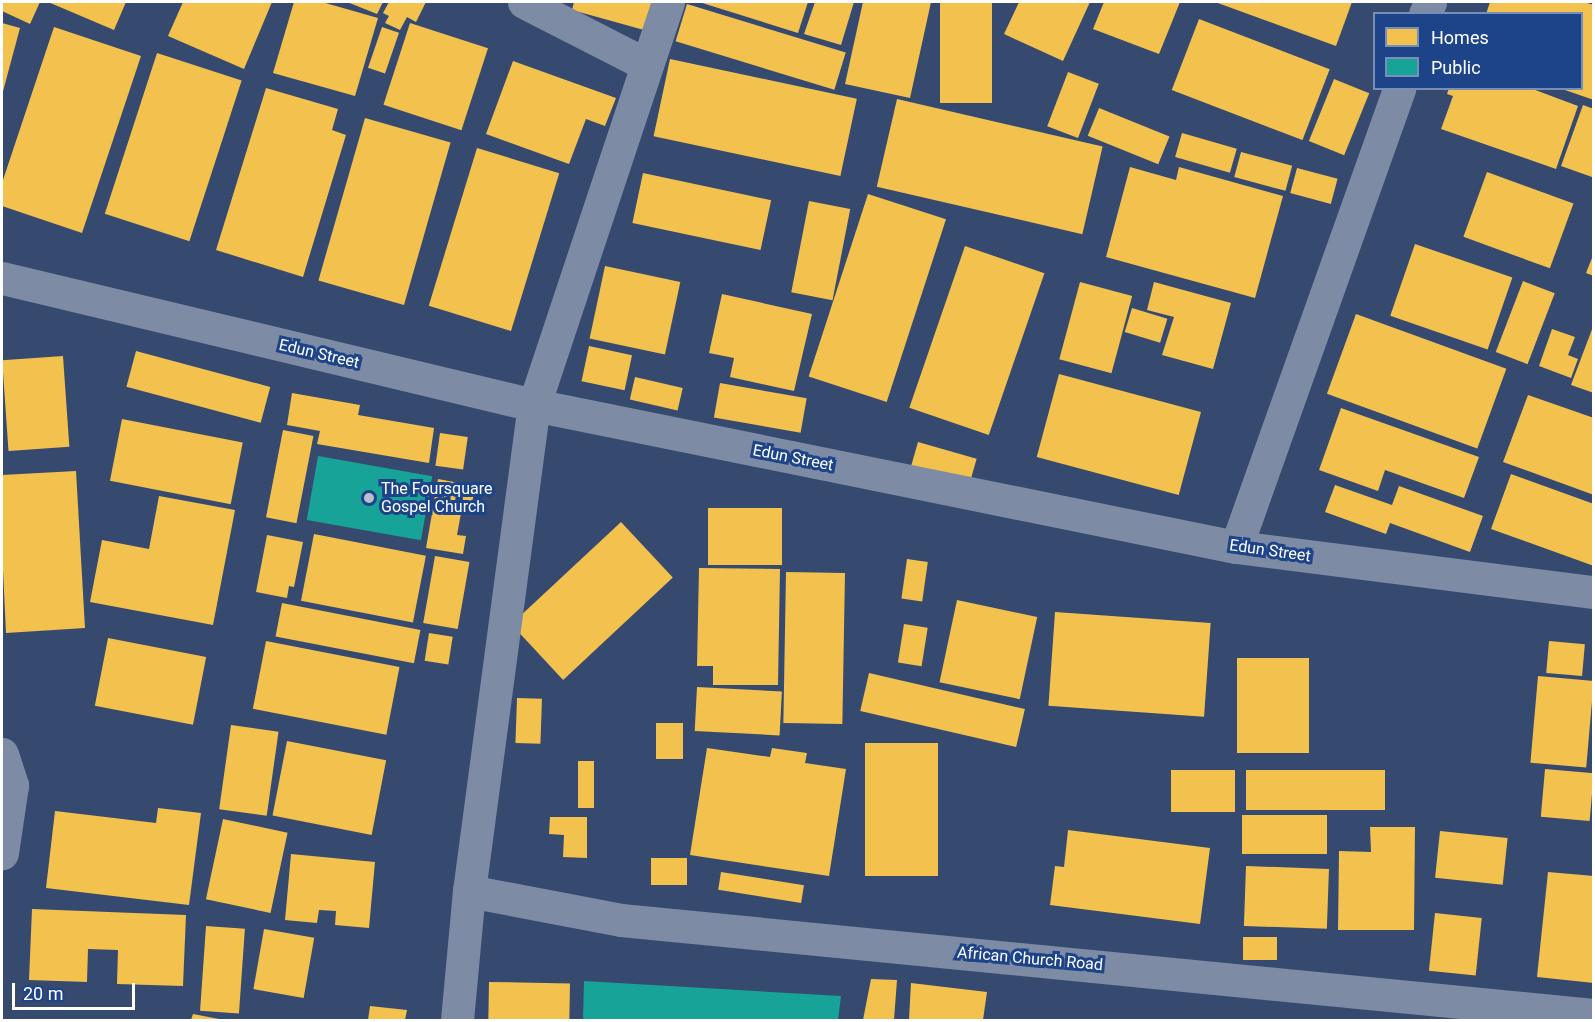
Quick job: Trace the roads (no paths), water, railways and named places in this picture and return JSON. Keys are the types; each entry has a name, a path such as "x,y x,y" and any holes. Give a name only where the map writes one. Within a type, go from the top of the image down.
{"street":[{"path":"525,2 647,65"},
{"path":"458,1020 469,891 534,405 668,2"},
{"path":"1236,547 1398,90"},
{"name":"Edun Street","path":"2,278 534,405 1236,547 1593,592"},
{"path":"2,754 12,785 2,853"},
{"name":"African Church Road","path":"469,891 621,920 1593,1015"}],"place":[{"name":"The Foursquare Gospel Church","path":"369,498"}]}
